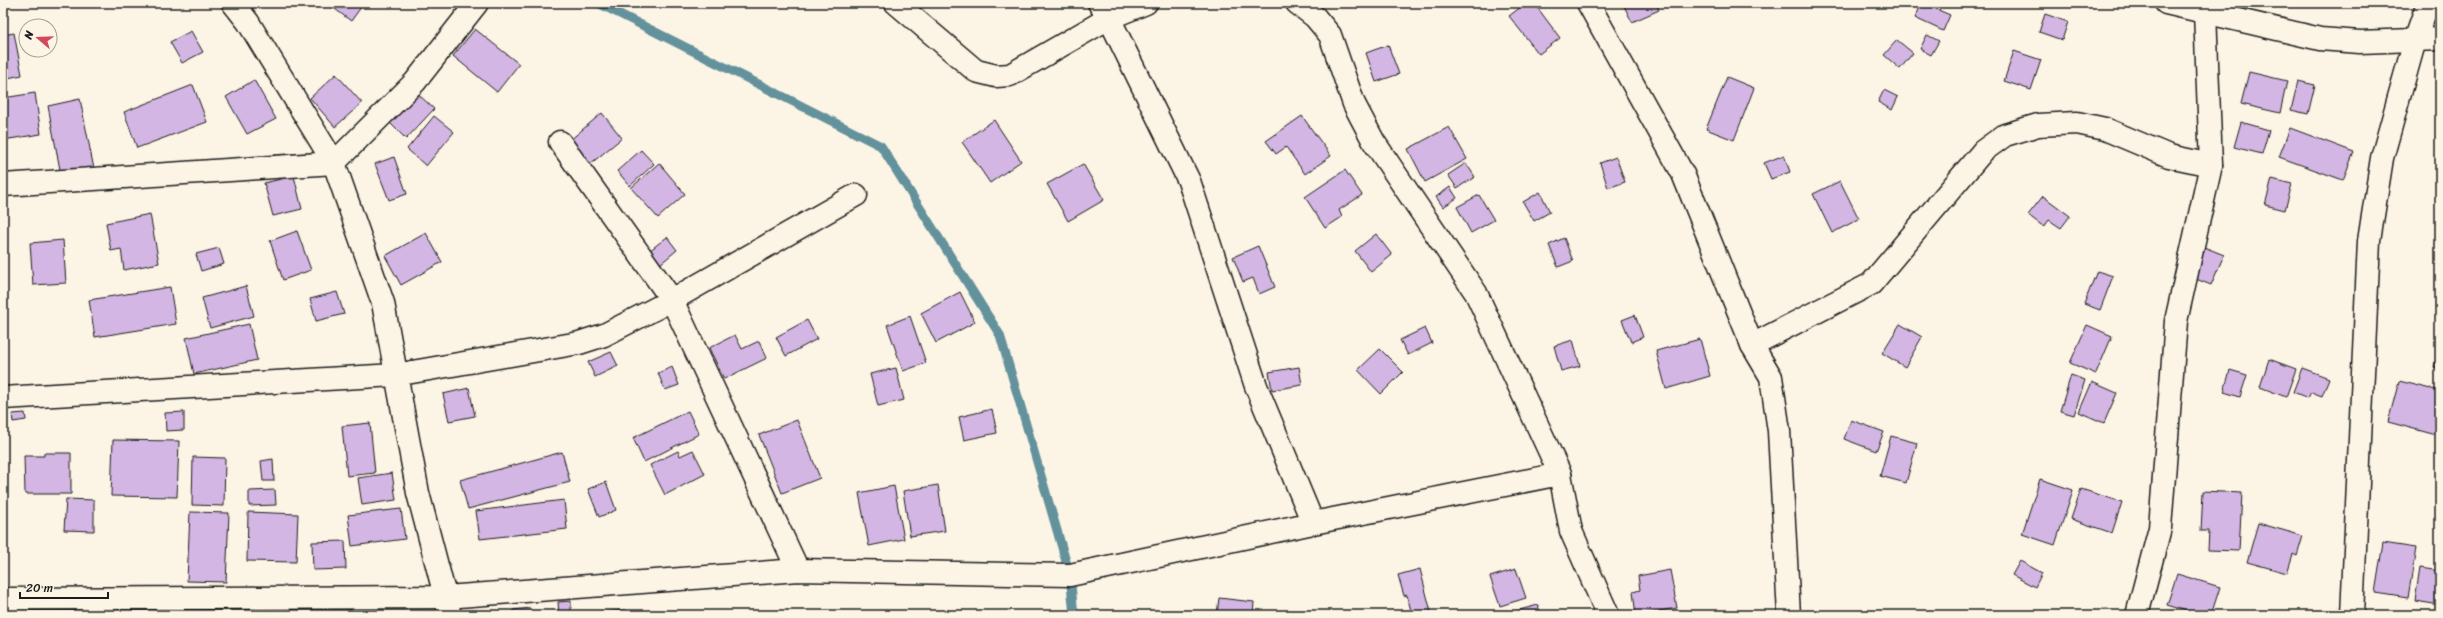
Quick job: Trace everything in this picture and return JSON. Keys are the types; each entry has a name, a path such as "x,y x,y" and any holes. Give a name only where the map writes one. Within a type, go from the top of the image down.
{"street":[{"path":"233,3 248,22 334,163 383,303 395,375 418,493 448,606"},
{"path":"3,184 334,163 415,82 477,3"},
{"path":"896,3 976,71 996,76 1010,75 1104,11 1146,3"},
{"path":"1297,3 1314,17 1330,35 1354,104 1374,142 1476,293 1560,474 1571,531 1608,615"},
{"path":"1588,3 1683,174 1752,345 1771,377 1779,431 1789,615"},
{"path":"2166,3 2207,8 2320,39 2360,42 2440,39"},
{"path":"2352,615 2369,241 2382,158 2415,40 2428,3"},
{"path":"2137,615 2160,528 2176,321 2211,165 2207,8"},
{"path":"1104,11 1189,182 1256,386 1312,523"},
{"path":"1752,345 1871,284 1983,151 2005,135 2038,125 2076,123 2087,124 2105,129 2169,156 2211,165"},
{"path":"560,142 672,300 798,570"},
{"path":"3,398 395,375 579,343 604,336 672,300 856,195"},
{"path":"3,599 448,606 798,570 1070,575 1312,523 1560,474"}],"building":[{"path":"327,3 364,3 351,21"},
{"path":"902,3 926,3 914,15"},
{"path":"1526,3 1534,3 1560,38 1539,54 1509,16"},
{"path":"1631,3 1656,3 1659,10 1632,22 1624,6"},
{"path":"1922,3 1950,15 1943,31 1915,18"},
{"path":"2045,14 2068,22 2062,40 2039,32"},
{"path":"475,29 519,64 497,92 453,56"},
{"path":"191,31 203,52 182,63 170,42"},
{"path":"14,33 22,75 3,79 3,35"},
{"path":"1927,35 1939,41 1931,55 1920,49"},
{"path":"1897,40 1913,53 1900,69 1884,55"},
{"path":"1388,45 1399,74 1376,82 1366,53"},
{"path":"2014,51 2041,60 2031,90 2004,81"},
{"path":"2249,72 2287,81 2280,113 2241,104"},
{"path":"336,74 362,103 335,127 310,98"},
{"path":"1727,77 1754,88 1734,140 1706,129"},
{"path":"254,80 276,119 247,134 226,97"},
{"path":"2298,81 2315,85 2308,114 2291,110"},
{"path":"193,85 207,122 137,148 124,112"},
{"path":"1884,90 1898,97 1892,110 1878,102"},
{"path":"35,93 41,134 3,140 3,98"},
{"path":"418,94 434,109 406,139 390,123"},
{"path":"80,99 94,169 61,175 48,106"},
{"path":"602,113 622,138 589,165 569,141"},
{"path":"434,116 454,132 426,166 407,149"},
{"path":"1302,116 1331,156 1305,174 1286,147 1276,154 1266,141"},
{"path":"994,120 1021,161 990,183 962,142"},
{"path":"2241,122 2269,130 2262,154 2234,147"},
{"path":"1449,127 1467,159 1425,182 1408,149"},
{"path":"2290,128 2354,152 2343,180 2279,157"},
{"path":"641,150 654,164 630,186 617,171"},
{"path":"1784,155 1790,172 1771,179 1764,163"},
{"path":"394,157 407,194 389,200 375,164"},
{"path":"1616,157 1625,182 1608,188 1600,163"},
{"path":"659,163 685,194 658,218 631,188"},
{"path":"1466,163 1475,177 1457,188 1448,175"},
{"path":"1083,164 1104,200 1068,221 1047,184"},
{"path":"1345,170 1362,195 1339,210 1342,217 1325,228 1305,197"},
{"path":"294,176 302,209 273,216 264,183"},
{"path":"2272,179 2292,184 2285,210 2265,205"},
{"path":"1840,181 1859,219 1832,233 1813,194"},
{"path":"1450,187 1457,198 1443,207 1436,197"},
{"path":"1540,192 1550,212 1534,221 1523,202"},
{"path":"1479,195 1494,220 1471,233 1457,207"},
{"path":"2043,196 2070,216 2061,228 2049,220 2044,227 2028,215"},
{"path":"150,214 159,263 124,270 121,249 111,251 106,223"},
{"path":"297,231 311,270 283,280 270,241"},
{"path":"426,233 442,262 401,285 385,256"},
{"path":"1376,234 1392,255 1371,272 1355,251"},
{"path":"667,237 677,250 659,265 649,251"},
{"path":"1564,238 1573,261 1558,267 1549,245"},
{"path":"63,240 66,283 33,285 30,243"},
{"path":"1258,246 1275,287 1259,294 1253,278 1243,282 1233,257"},
{"path":"2204,247 2224,255 2211,285 2191,277"},
{"path":"219,248 224,264 201,271 196,254"},
{"path":"2097,271 2113,276 2100,310 2084,304"},
{"path":"246,286 254,316 210,328 202,298"},
{"path":"170,287 176,324 95,337 89,300"},
{"path":"337,292 344,314 316,321 310,299"},
{"path":"960,292 975,322 936,343 921,313"},
{"path":"1635,315 1643,337 1631,342 1622,320"},
{"path":"910,316 926,363 903,371 887,325"},
{"path":"807,320 817,339 786,356 776,337"},
{"path":"249,324 257,360 194,374 186,338"},
{"path":"1900,324 1922,337 1905,367 1882,353"},
{"path":"2087,325 2112,336 2096,374 2070,363"},
{"path":"1425,328 1432,343 1408,355 1400,340"},
{"path":"735,335 742,349 759,341 767,358 724,379 709,348"},
{"path":"1700,339 1710,376 1666,389 1656,351"},
{"path":"1573,340 1580,366 1561,371 1554,346"},
{"path":"2440,345 2440,368 2434,367"},
{"path":"1380,349 1403,372 1381,394 1358,370"},
{"path":"611,352 618,366 595,377 588,362"},
{"path":"2269,359 2296,369 2286,397 2260,387"},
{"path":"672,367 679,385 665,390 658,373"},
{"path":"1299,367 1302,385 1272,390 1269,372"},
{"path":"896,368 904,400 878,406 870,374"},
{"path":"2302,368 2329,378 2322,396 2311,392 2308,398 2293,392"},
{"path":"2230,370 2247,375 2240,397 2224,392"},
{"path":"2071,375 2085,380 2074,415 2060,411"},
{"path":"2399,381 2440,391 2440,436 2388,422"},
{"path":"2092,382 2117,393 2104,423 2079,412"},
{"path":"469,388 475,416 449,421 443,394"},
{"path":"992,409 997,433 964,440 959,417"},
{"path":"688,411 699,434 644,462 633,438"},
{"path":"184,412 184,430 166,431 165,413"},
{"path":"25,413 26,420 13,422 12,414"},
{"path":"797,420 820,478 782,493 759,435"},
{"path":"1851,420 1884,432 1876,451 1844,439"},
{"path":"370,423 375,473 347,476 342,426"},
{"path":"1891,436 1917,443 1906,483 1880,476"},
{"path":"113,440 179,441 177,497 111,496"},
{"path":"693,450 705,474 665,495 650,465 678,451 680,456"},
{"path":"562,452 570,482 468,509 460,480"},
{"path":"44,453 71,453 71,494 25,494 24,456 44,456"},
{"path":"193,457 225,458 224,506 192,505"},
{"path":"273,459 274,481 263,481 261,461"},
{"path":"392,473 396,500 362,505 358,478"},
{"path":"2040,479 2073,490 2055,545 2022,534"},
{"path":"606,482 616,510 599,517 588,489"},
{"path":"938,485 945,531 910,536 903,491"},
{"path":"894,486 904,539 869,546 859,493"},
{"path":"2081,489 2122,502 2112,533 2071,519"},
{"path":"275,490 276,505 249,506 249,491"},
{"path":"2203,491 2242,493 2239,551 2208,550 2209,531 2201,531"},
{"path":"66,499 94,500 94,531 64,530"},
{"path":"564,500 567,529 480,539 476,511"},
{"path":"401,509 405,539 352,546 348,515"},
{"path":"190,512 229,513 226,582 187,581"},
{"path":"248,512 298,514 296,562 247,561"},
{"path":"2258,523 2303,536 2297,556 2293,554 2287,573 2247,562"},
{"path":"345,541 346,569 313,570 312,542"},
{"path":"2383,543 2416,548 2408,598 2375,593"},
{"path":"2020,561 2042,573 2035,587 2012,575"},
{"path":"2420,568 2440,571 2440,605 2415,601"},
{"path":"1420,569 1431,612 1412,615 1407,595 1404,596 1398,575"},
{"path":"1516,569 1526,598 1500,606 1490,577"},
{"path":"1670,570 1677,608 1636,615 1633,592 1640,590 1638,576"},
{"path":"2177,574 2220,587 2211,615 2200,615 2167,605"},
{"path":"1219,598 1254,602 1253,615 1217,615"},
{"path":"571,601 571,614 559,615 558,602"},
{"path":"1538,605 1541,615 1501,615"},
{"path":"530,608 531,615 513,615 513,610"},
{"path":"626,610 626,615 573,615 573,614"}],"waterway":[{"path":"598,3 881,146 1000,335 1070,575 1074,615"}]}
